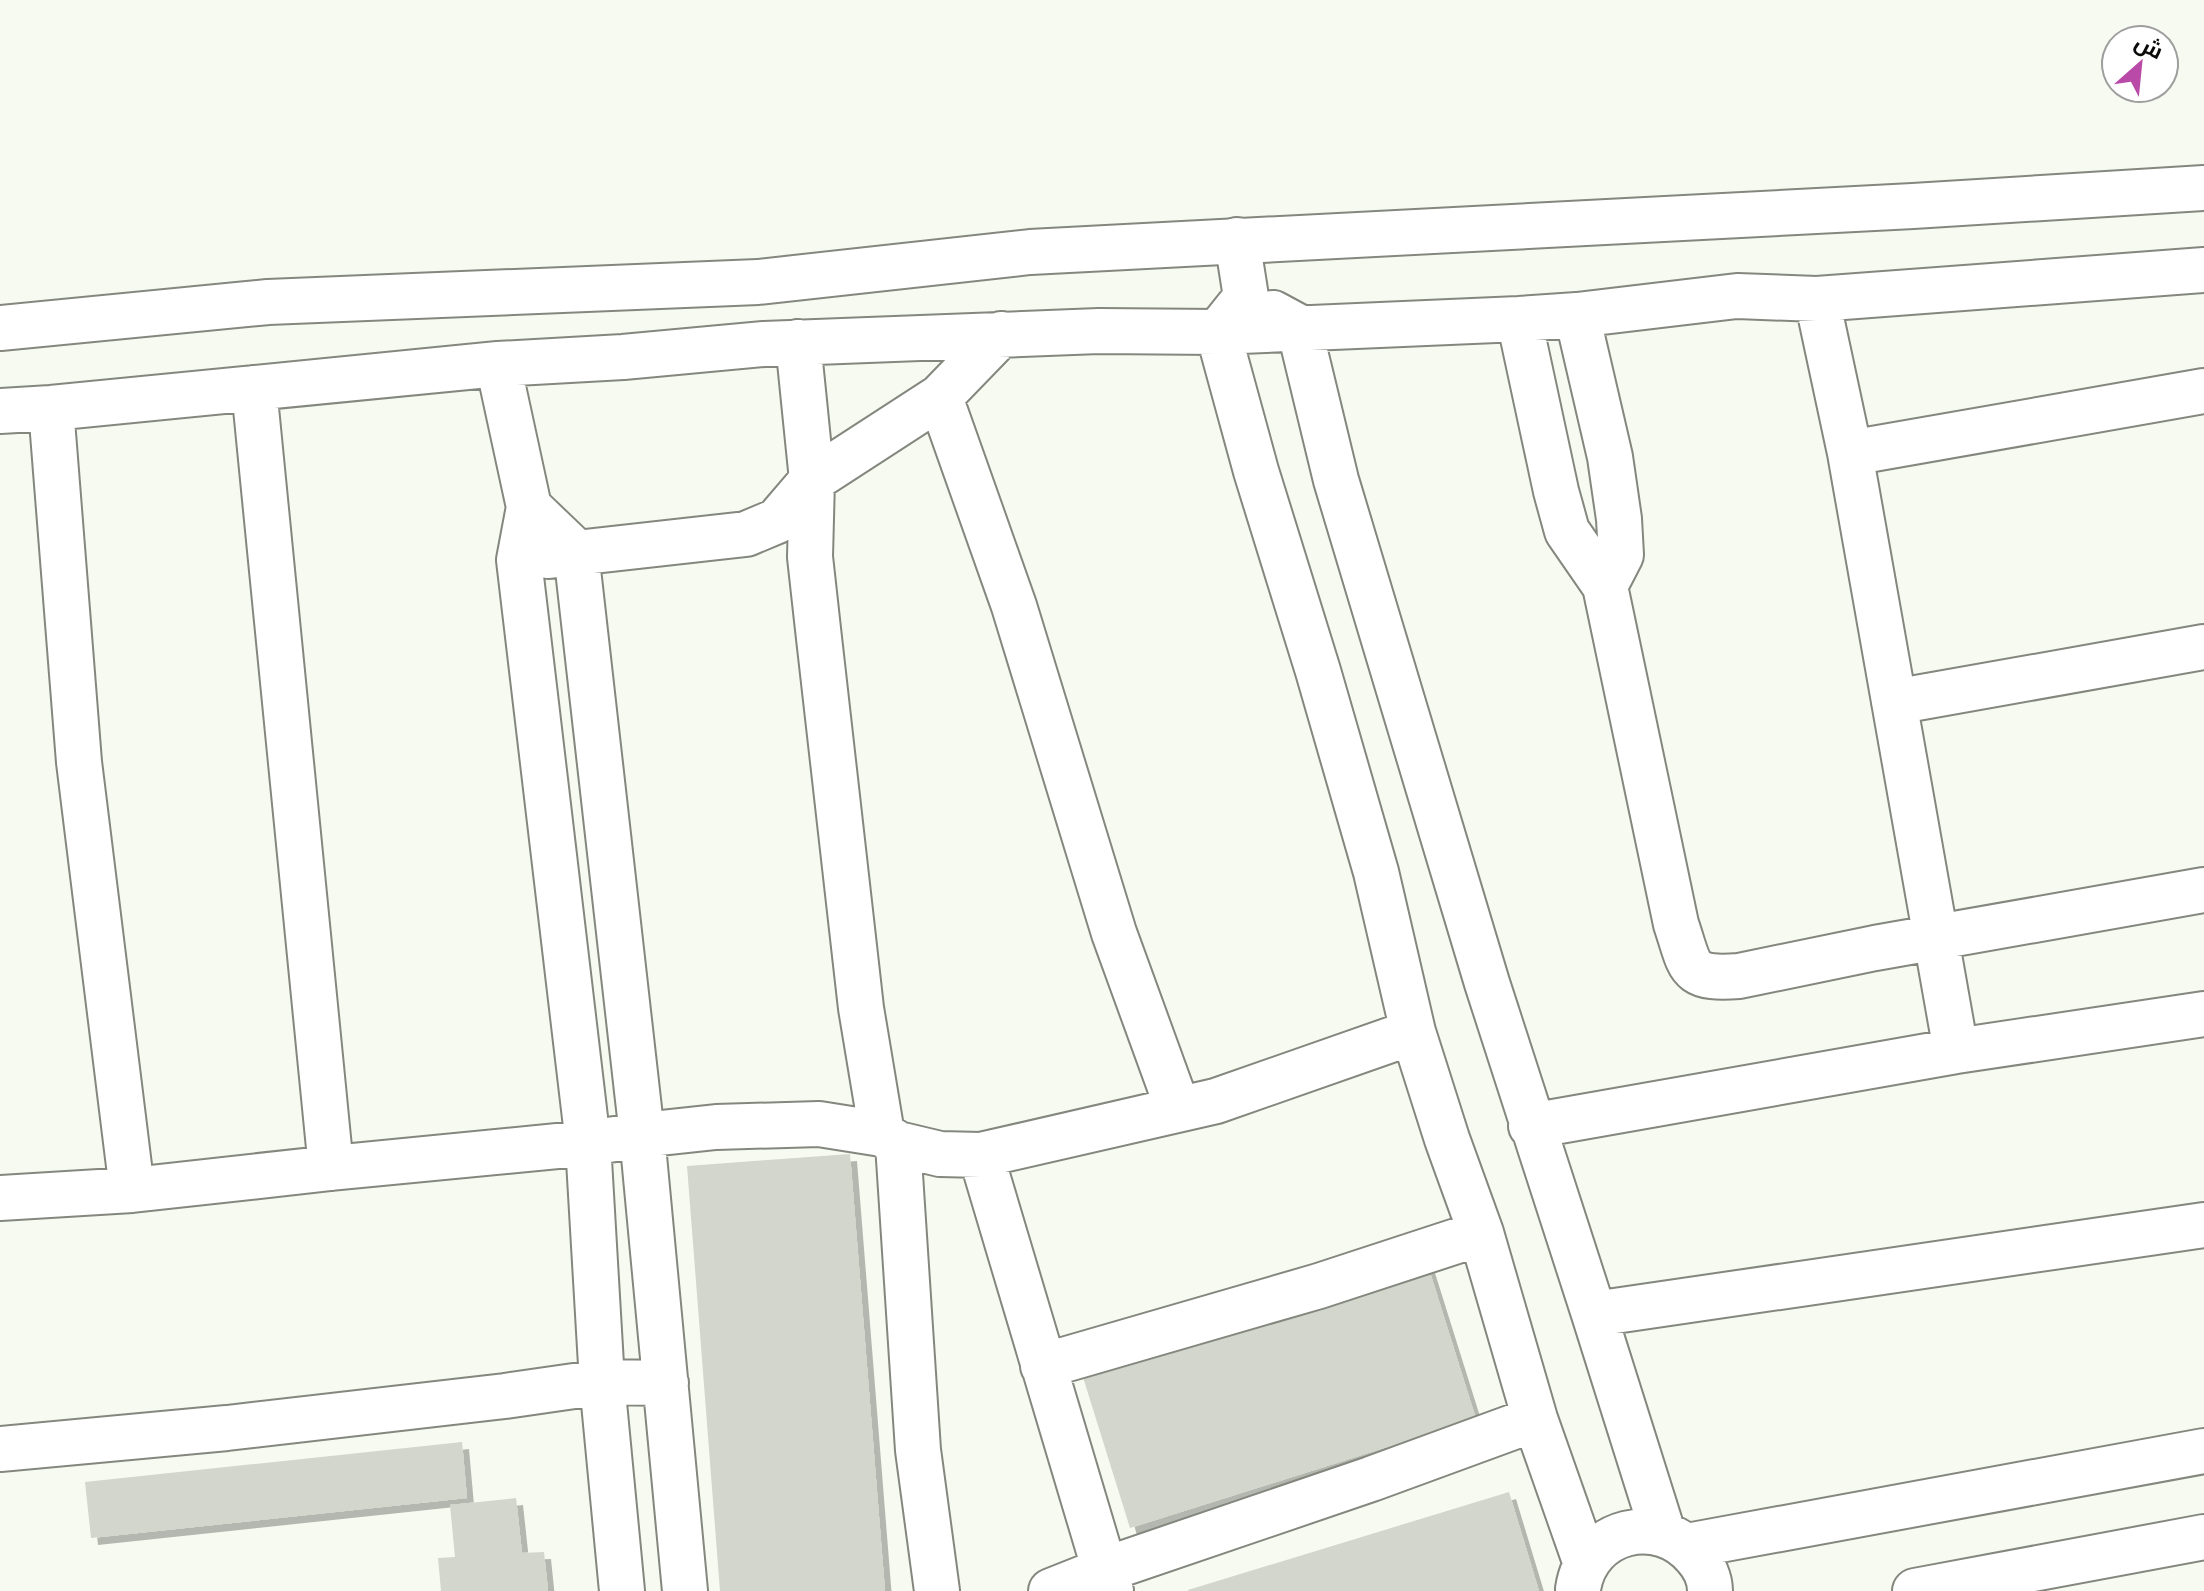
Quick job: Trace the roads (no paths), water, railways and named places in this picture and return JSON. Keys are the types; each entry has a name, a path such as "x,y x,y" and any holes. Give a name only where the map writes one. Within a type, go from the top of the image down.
{"street":[{"path":"0,328 268,302 758,282 1030,252 2204,188"},
{"path":"1218,332 1246,297 1237,240"},
{"path":"0,411 498,364 798,342 1099,331 1218,332 1519,319 1737,296 1817,299 2204,270"},
{"path":"1246,297 1299,327 1336,480 1531,1126 1675,1540"},
{"path":"1817,299 1850,453 1956,1051"},
{"path":"1577,315 1610,457 1619,519 1621,555 1605,586"},
{"path":"1519,319 1567,531 1605,586 1676,924 1691,967 1716,978 1739,976 2204,890"},
{"path":"1218,332 1256,471 1376,872 1413,1032 1481,1233 1582,1577"},
{"path":"519,560 746,534 777,521 812,480 940,397 1001,334"},
{"path":"798,342 812,480 810,557 823,684 861,1008 890,1139 918,1450 937,1591"},
{"path":"498,364 529,507 519,560 588,1143 602,1382 622,1591"},
{"path":"254,388 331,1168"},
{"path":"1850,453 2204,391"},
{"path":"940,397 1014,606 1114,933 1178,1109"},
{"path":"51,408 79,762 132,1190"},
{"path":"529,507 576,552 642,1135 685,1591"},
{"path":"1894,702 2204,647"},
{"path":"1531,1126 1956,1051 2204,1014"},
{"path":"0,1198 132,1190 716,1127 819,1124 890,1139 940,1154 981,1155 1216,1101 1413,1032"},
{"path":"981,1155 1107,1580"},
{"path":"1594,1314 2204,1225"},
{"path":"1043,1366 1319,1286 1481,1233"},
{"path":"0,1449 227,1428 602,1382 666,1383"},
{"path":"1051,1591 1107,1580 1535,1419"},
{"path":"1675,1540 2204,1451"},
{"path":"1582,1577 1600,1547 1619,1536 1641,1530 1675,1540 1702,1564 1710,1591"},
{"path":"1915,1591 2204,1537"}]}
